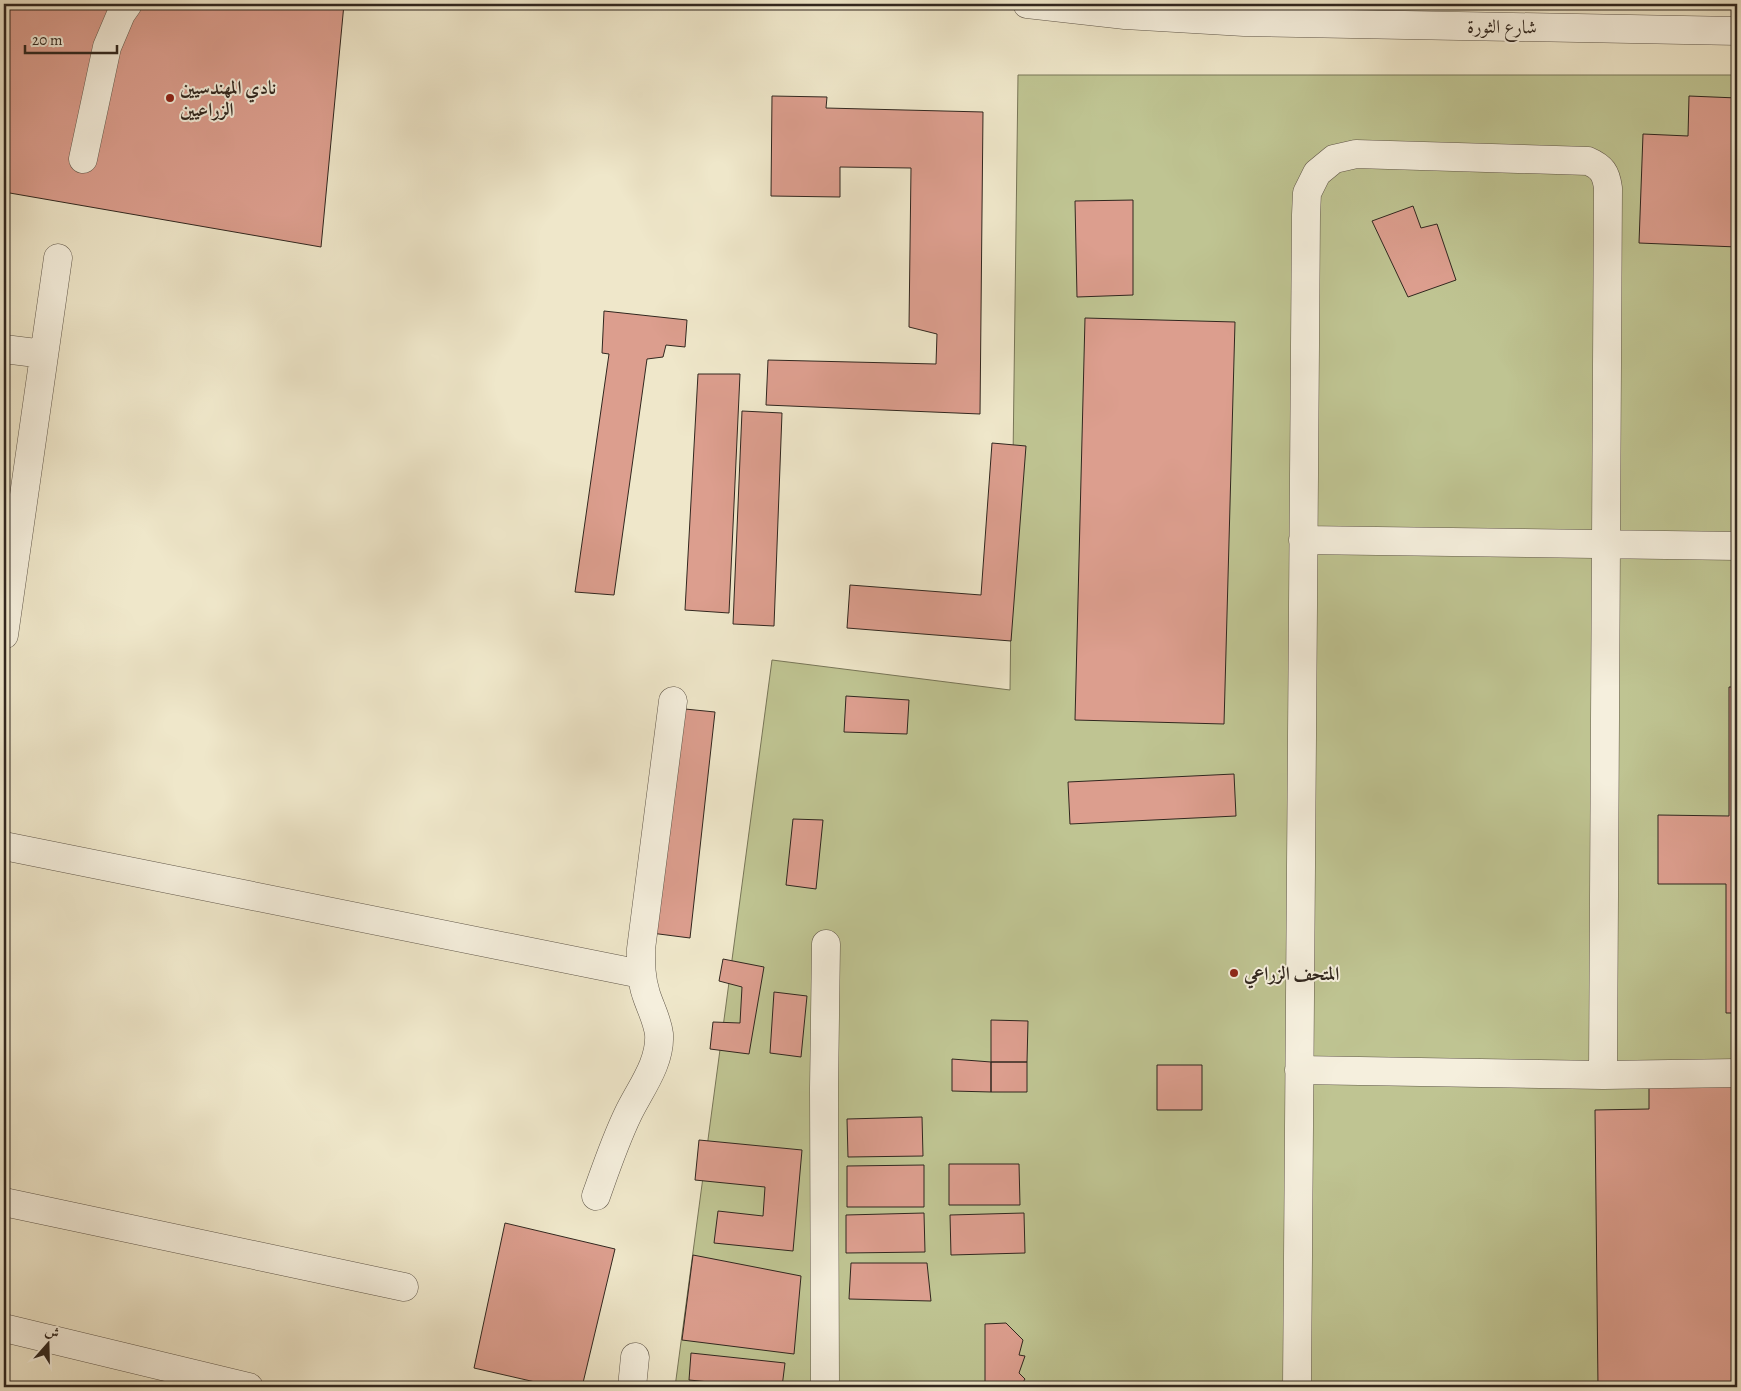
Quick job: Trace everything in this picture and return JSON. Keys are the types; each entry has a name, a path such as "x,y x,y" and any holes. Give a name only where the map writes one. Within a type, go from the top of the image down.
{"street":[{"path":"83,159 106,47 121,14 128,4"},
{"name":"شارع الثورة","path":"1027,4 1125,15 1244,13 1737,31"},
{"path":"1297,1387 1298,1070 1307,193 1317,173 1334,159 1356,154 1588,161 1599,166 1606,176 1608,198 1603,1074"},
{"path":"4,635 58,258"},
{"path":"4,350 44,354"},
{"path":"1303,540 1737,546"},
{"path":"596,1196 610,1154 657,1056 659,1034 641,974 641,949 673,701"},
{"path":"4,846 641,974"},
{"path":"825,1387 824,1089 826,944"},
{"path":"1298,1070 1603,1074 1737,1073"},
{"path":"4,1202 404,1287"},
{"path":"4,1328 249,1387"},
{"path":"632,1387 635,1357"}],"green space":[{"name":"المتحف الزراعي","path":"1018,75 1737,75 1737,1387 675,1387 772,660 1010,690"}],"building":[{"name":"نادي المهندسيين الزراعيين","path":"4,4 344,4 321,247 4,192"},
{"path":"772,96 827,97 826,108 983,112 980,414 766,405 768,360 936,364 937,334 909,327 911,168 840,167 840,197 771,196"},
{"path":"1689,96 1737,98 1737,247 1639,243 1643,134 1688,136"},
{"path":"1133,200 1133,295 1077,297 1075,201"},
{"path":"1413,206 1421,228 1437,224 1456,280 1408,297 1372,221"},
{"path":"604,311 687,320 685,347 666,345 663,357 647,359 614,595 575,592 609,354 602,353"},
{"path":"1085,318 1235,322 1224,724 1075,720"},
{"path":"698,374 740,374 729,613 685,610"},
{"path":"742,411 782,413 774,626 733,624"},
{"path":"992,443 1026,446 1011,641 847,628 850,585 981,595"},
{"path":"1729,687 1737,687 1737,1013 1726,1013 1726,884 1658,884 1658,815 1729,816"},
{"path":"846,696 909,700 907,734 844,732"},
{"path":"675,708 715,712 690,938 651,933"},
{"path":"1234,774 1236,816 1070,824 1068,782"},
{"path":"793,819 823,820 816,889 786,885"},
{"path":"723,959 764,967 749,1054 710,1049 713,1022 740,1023 742,987 719,981"},
{"path":"774,992 807,996 801,1057 770,1053"},
{"path":"991,1020 1028,1021 1027,1062 991,1062"},
{"path":"952,1059 991,1062 991,1092 952,1091"},
{"path":"991,1062 1027,1062 1027,1092 991,1092"},
{"path":"1157,1065 1202,1065 1202,1110 1157,1110"},
{"path":"1737,1077 1737,1387 1598,1387 1595,1110 1649,1109 1649,1078"},
{"path":"922,1117 923,1156 848,1157 847,1119"},
{"path":"699,1140 802,1150 793,1251 714,1243 718,1211 763,1216 765,1187 695,1180"},
{"path":"949,1164 1019,1164 1020,1205 949,1205"},
{"path":"924,1165 924,1207 847,1207 847,1166"},
{"path":"924,1213 925,1252 846,1253 846,1215"},
{"path":"1024,1213 1025,1253 951,1255 950,1215"},
{"path":"505,1223 615,1249 582,1387 557,1387 474,1368"},
{"path":"693,1255 801,1276 794,1354 682,1340"},
{"path":"851,1263 927,1263 931,1301 849,1299"},
{"path":"1006,1323 1023,1340 1019,1355 1025,1356 1019,1373 1025,1379 1020,1387 985,1387 985,1324"},
{"path":"691,1353 785,1363 782,1387 761,1387 689,1380"}],"place":[{"name":"نادي المهندسيين الزراعيين","path":"170,98"},
{"name":"المتحف الزراعي","path":"1234,973"}]}
